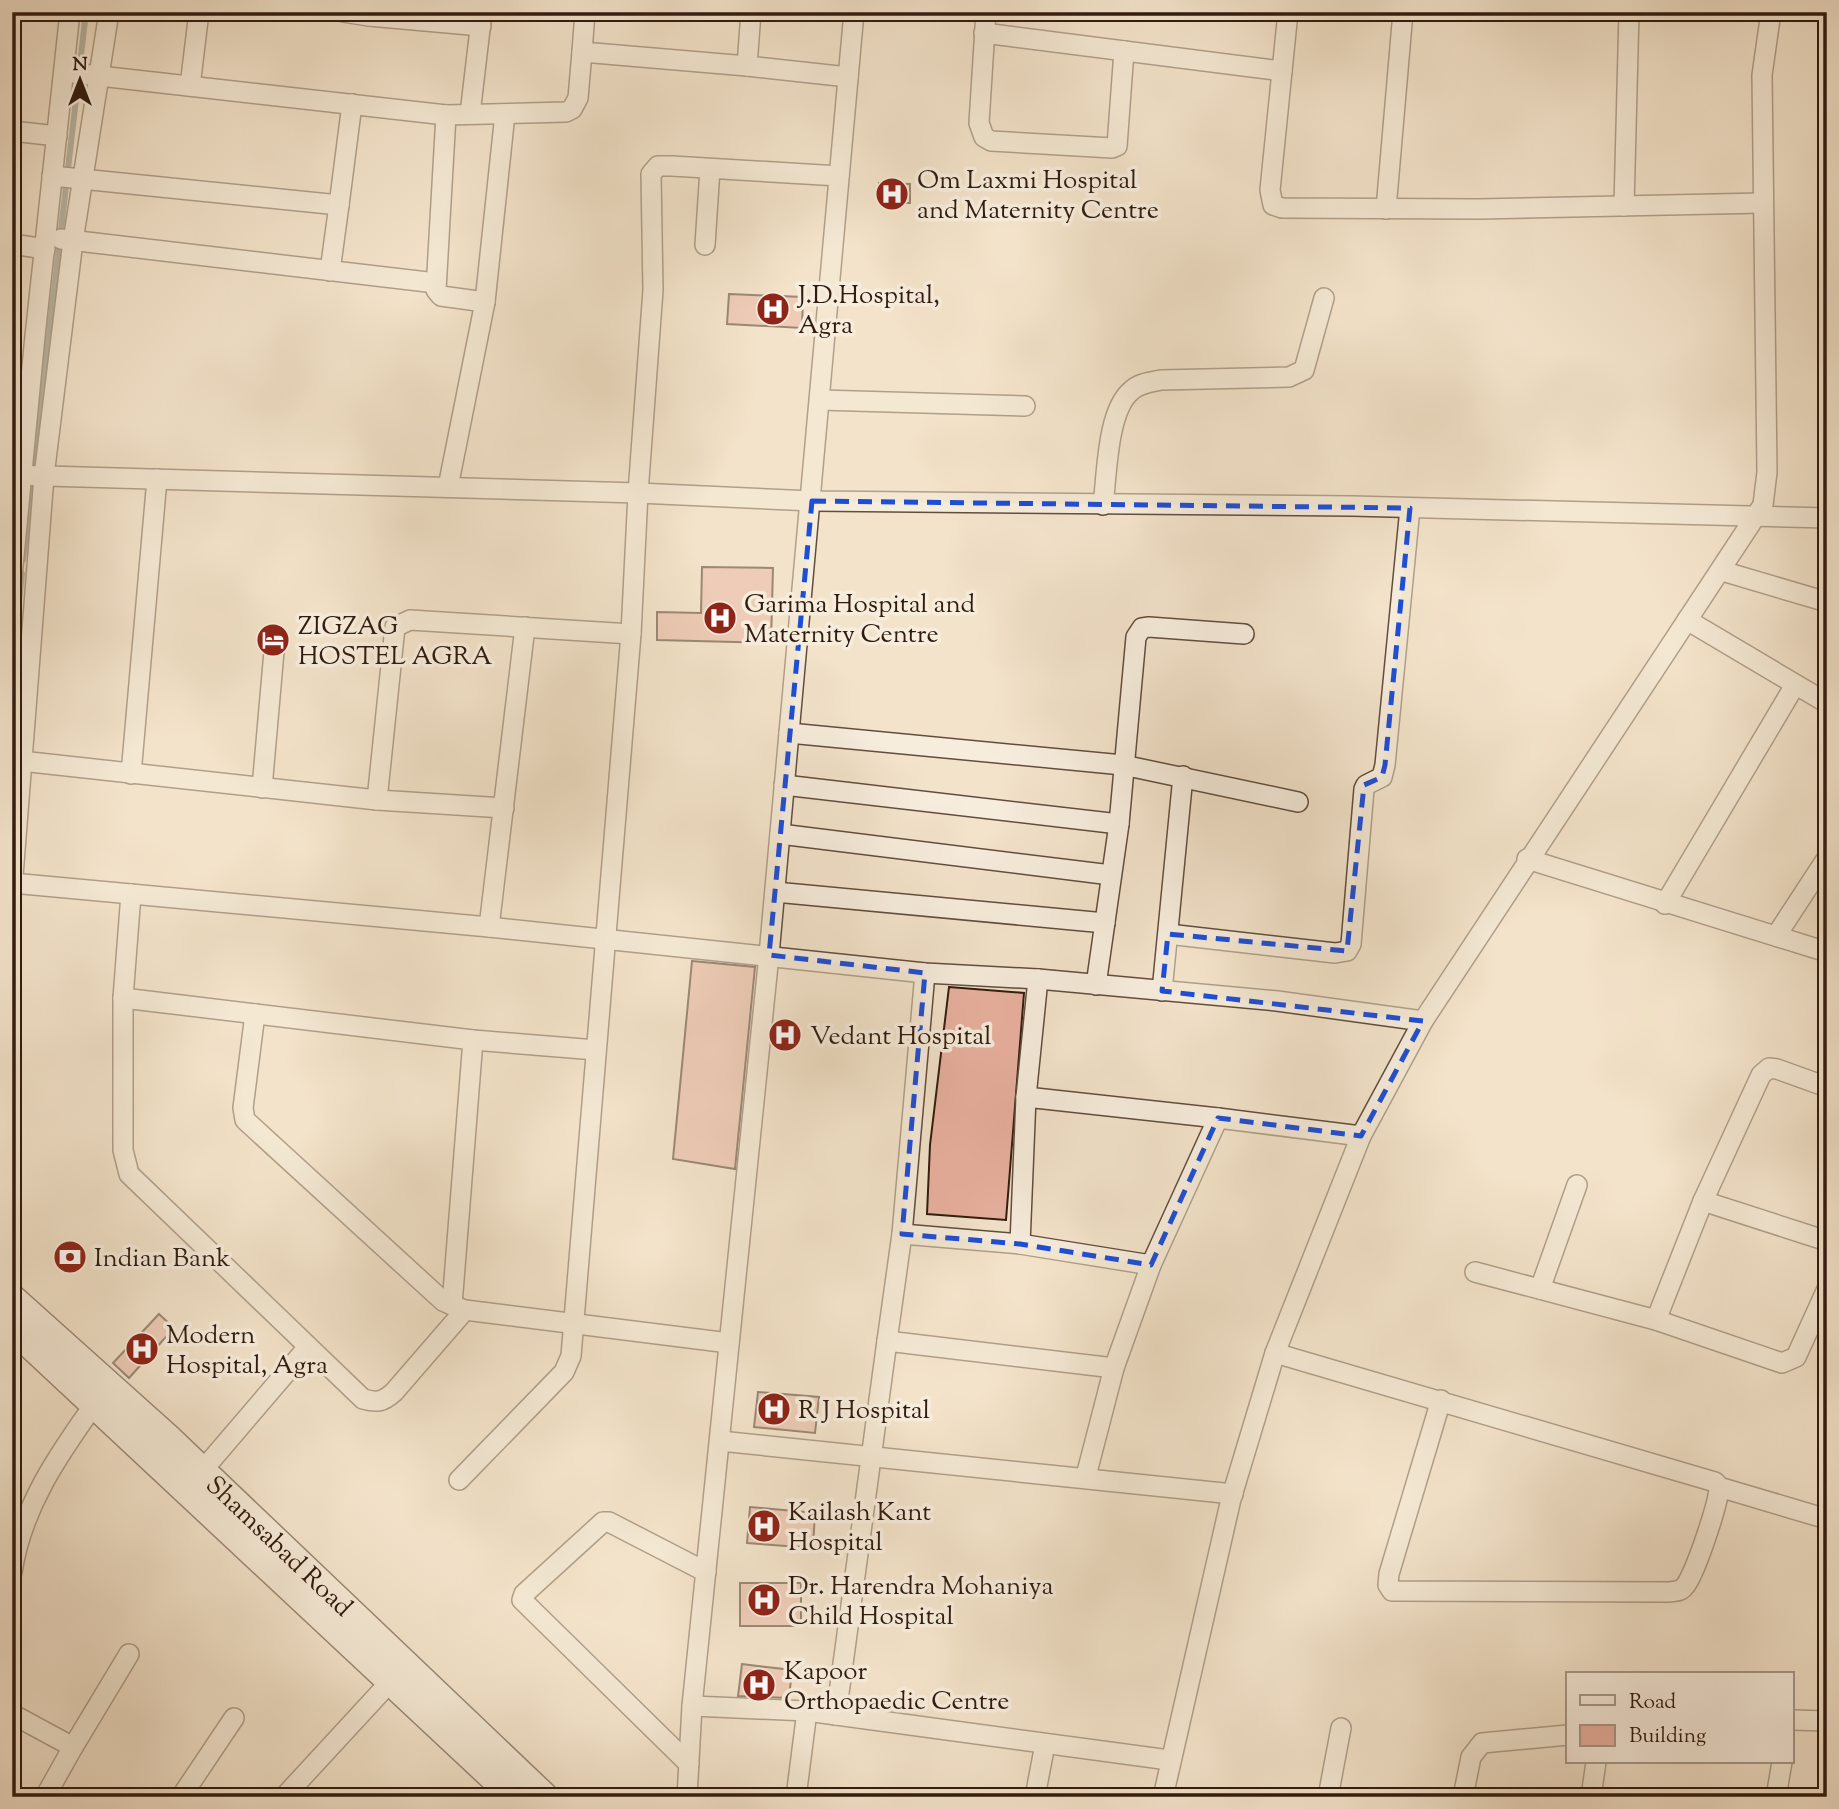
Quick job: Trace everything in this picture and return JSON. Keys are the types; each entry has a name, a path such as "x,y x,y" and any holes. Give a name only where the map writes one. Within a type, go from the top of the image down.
{"main road":[{"name":"Shamsabad Road","path":"12,1299 366,1624 544,1797"},
{"name":"Shamsabad Road","path":"12,1327 96,1402 515,1797"}],"street":[{"path":"12,889 29,476 45,243 71,12"},
{"path":"13,566 73,241 109,12"},
{"path":"190,86 200,12"},
{"path":"343,12 482,19 470,114"},
{"path":"64,72 446,115 566,112 572,109 578,98 586,12"},
{"path":"747,66 751,12"},
{"path":"687,1797 692,1706 769,955 812,501 854,12"},
{"path":"986,12 979,123 984,137 992,141 1112,148 1117,146 1124,51"},
{"path":"1288,12 1270,190 1273,205 1282,208 1386,209 1763,203"},
{"path":"1386,209 1403,12"},
{"path":"1624,206 1629,12"},
{"path":"1163,1797 1169,1760 1233,1494 1275,1353 1361,1136 1423,1021 1527,859 1722,571 1763,505 1767,472 1762,75 1771,12"},
{"path":"984,33 1282,71"},
{"path":"582,52 848,77"},
{"path":"330,271 352,104"},
{"path":"448,487 485,302 505,114"},
{"path":"446,115 436,290 441,296 485,302"},
{"path":"12,131 57,136"},
{"path":"459,1480 564,1371 571,1356 631,634 653,290 651,174 658,166 839,176"},
{"path":"705,245 710,169"},
{"path":"52,176 339,205"},
{"path":"12,244 73,241 436,283"},
{"path":"1103,505 1115,418 1130,391 1145,383 1161,380 1297,374 1304,370 1324,298"},
{"path":"820,400 1025,406"},
{"path":"29,476 638,493 812,501 1410,508 1827,518"},
{"path":"131,774 157,479"},
{"path":"1168,934 1335,953 1348,951 1351,944 1364,789 1366,785 1382,777 1385,765 1410,508"},
{"path":"1722,571 1827,602"},
{"path":"377,800 392,634 395,627 410,620 631,634"},
{"path":"1688,620 1827,703"},
{"path":"489,927 525,627"},
{"path":"1096,985 1119,824 1138,632 1149,627 1244,634"},
{"path":"262,788 275,640"},
{"path":"1665,904 1795,685"},
{"path":"789,733 1123,765 1298,802"},
{"path":"18,761 377,800 504,807"},
{"path":"1162,991 1184,776"},
{"path":"785,785 1119,824"},
{"path":"780,834 1111,875"},
{"path":"1776,936 1827,858"},
{"path":"1527,859 1665,904 1827,952"},
{"path":"13,883 489,927 925,973 1038,979 1277,1001 1423,1021"},
{"path":"775,892 1105,923"},
{"path":"131,894 123,998 122,1150 129,1174 363,1399 375,1402 385,1400 459,1308 473,1040"},
{"path":"835,1715 902,1234 925,973"},
{"path":"1020,1244 1026,1097 1038,979"},
{"path":"123,998 473,1040 596,1050"},
{"path":"255,1014 243,1108 245,1120 403,1265 459,1308 729,1343"},
{"path":"1656,1320 1703,1201 1764,1071 1777,1069 1827,1087"},
{"path":"1026,1097 1361,1136"},
{"path":"1087,1476 1114,1368 1151,1265 1218,1118"},
{"path":"1540,1289 1577,1185"},
{"path":"1703,1201 1827,1241"},
{"path":"902,1234 1020,1244 1151,1265"},
{"path":"1475,1272 1656,1320 1787,1363 1796,1357 1827,1289"},
{"path":"887,1341 1114,1368"},
{"path":"202,1471 308,1346"},
{"path":"1275,1353 1710,1479 1719,1487 1827,1519"},
{"path":"1441,1400 1389,1574 1388,1585 1392,1591 1678,1591 1689,1581 1716,1509 1719,1487"},
{"path":"12,1572 22,1526 42,1483 96,1402"},
{"path":"719,1441 1087,1476 1233,1494"},
{"path":"690,1764 522,1600 524,1594 603,1521 610,1522 706,1572"},
{"path":"45,1797 129,1654"},
{"path":"284,1797 391,1681"},
{"path":"692,1706 835,1715 1169,1760"},
{"path":"796,1797 807,1712"},
{"path":"12,1714 73,1747"},
{"path":"181,1797 234,1718"},
{"path":"1794,1720 1827,1721"},
{"path":"1328,1797 1341,1728"},
{"path":"1463,1797 1471,1757 1482,1743 1566,1735"},
{"path":"1035,1797 1045,1744"},
{"path":"1591,1797 1596,1764"},
{"path":"1776,1797 1782,1764"}],"highlighted area":[{"path":"812,501 1410,508 1385,765 1382,777 1364,785 1347,951 1168,934 1162,991 1423,1021 1361,1136 1218,1118 1151,1265 1020,1244 902,1234 925,973 769,955"}],"building":[{"path":"879,183 910,184 910,203 879,203"},
{"path":"729,294 803,297 802,328 727,324"},
{"path":"702,567 773,568 771,643 657,640 657,612 701,613"},
{"path":"692,961 755,967 735,1169 673,1159"},
{"path":"949,987 1024,993 1006,1220 927,1214 930,1145"},
{"path":"159,1314 174,1328 129,1378 113,1363"},
{"path":"758,1392 819,1397 815,1433 754,1427"},
{"path":"750,1507 815,1513 813,1548 747,1543"},
{"path":"740,1583 801,1583 801,1626 740,1626"},
{"path":"742,1664 792,1670 789,1698 738,1696"}],"waterway":[{"path":"23,560 86,12"},
{"path":"12,663 22,574"}],"place":[{"name":"Om Laxmi Hospital and Maternity Centre","path":"892,194"},
{"name":"J.D.Hospital, Agra","path":"773,309"},
{"name":"Garima Hospital and Maternity Centre","path":"720,618"},
{"name":"ZIGZAG HOSTEL AGRA","path":"273,640"},
{"name":"Vedant Hospital","path":"785,1035"},
{"name":"Indian Bank","path":"70,1257"},
{"name":"Modern Hospital, Agra","path":"142,1349"},
{"name":"R J Hospital","path":"774,1409"},
{"name":"Kailash Kant Hospital","path":"764,1526"},
{"name":"Dr. Harendra Mohaniya Child Hospital","path":"764,1600"},
{"name":"Kapoor Orthopaedic Centre","path":"759,1685"}]}
